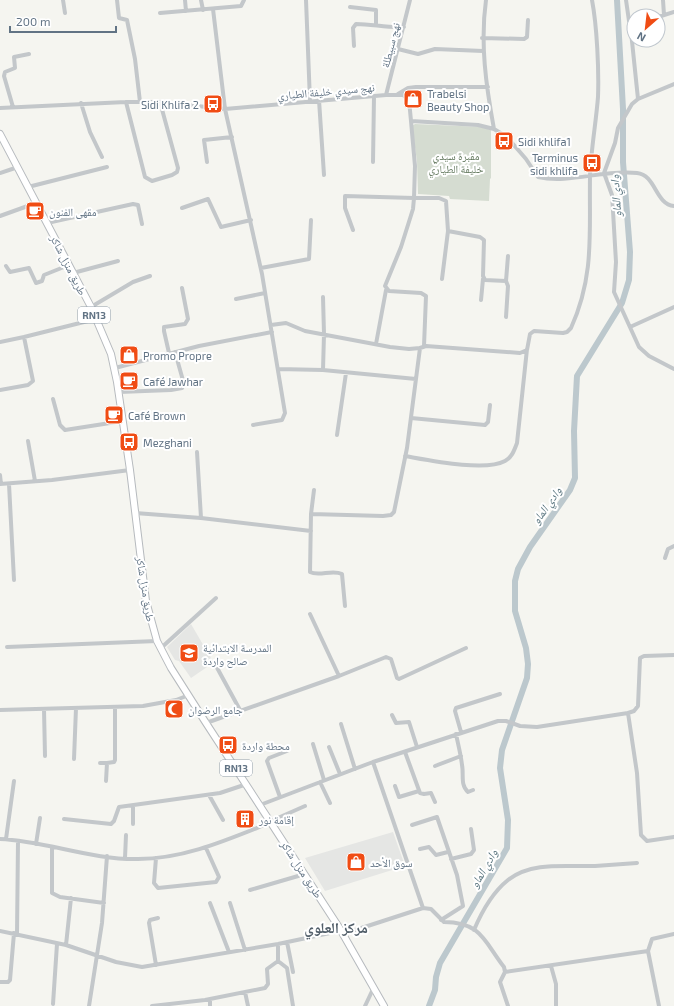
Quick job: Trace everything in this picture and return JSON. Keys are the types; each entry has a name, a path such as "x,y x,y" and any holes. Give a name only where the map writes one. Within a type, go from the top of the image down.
{"main road":[{"name":"طريق منزل شاكر","path":"0,134 91,307 107,342 115,368 119,392 146,601 157,641 206,723 342,931 384,1006"}],"street":[{"path":"63,0 65,13"},
{"path":"117,0 119,18 127,20 135,59 140,102"},
{"path":"185,0 186,11"},
{"path":"201,0 203,10"},
{"path":"160,13 241,6 244,0"},
{"path":"306,0 310,101"},
{"name":"نهج سبيطلة","path":"386,95 410,0"},
{"path":"486,0 482,38 494,129"},
{"path":"405,456 477,466 496,464 510,457 517,443 527,348 530,334 534,331 563,333 569,331 579,308 586,283 589,263 590,175 598,84 595,20 592,0"},
{"path":"350,8 376,10 376,25"},
{"path":"213,9 225,109 261,268 285,417 282,420 253,425"},
{"path":"482,38 526,38 528,20"},
{"path":"354,46 355,25 376,25 383,28 404,28"},
{"path":"634,48 638,99"},
{"path":"398,49 418,54 435,49 483,51"},
{"path":"13,107 4,76 5,72 15,68 14,58 29,54"},
{"path":"674,84 638,99 626,112 618,128 615,142 604,173 612,195 616,258 614,292 636,343 643,352 674,369"},
{"path":"397,95 408,88 416,87 488,87"},
{"path":"376,344 386,290 385,284 402,247 413,209 414,198 415,166 409,100 406,96 397,95"},
{"name":"نهج سيدي خليفة الطياري","path":"0,108 126,102 160,102 225,109 319,100 397,95"},
{"path":"373,162 374,96"},
{"path":"319,100 324,175"},
{"path":"126,102 145,177 152,181 172,175 177,172 178,168 160,102"},
{"path":"81,104 90,132 102,157"},
{"path":"411,121 478,125 494,129 507,137 526,159 538,177 556,179 610,172 638,173 649,180 665,203 674,206"},
{"path":"207,162 204,140 232,137"},
{"path":"0,173 18,167"},
{"path":"28,186 107,167"},
{"path":"353,230 345,208 345,196 445,200 447,204 448,231 442,279"},
{"path":"182,208 208,200 220,227 251,220"},
{"path":"0,216 36,203"},
{"path":"47,223 68,217 133,204 138,205 142,224"},
{"path":"261,268 309,259 311,220"},
{"path":"448,231 480,237 484,240 481,300"},
{"path":"506,317 508,256"},
{"path":"73,273 118,261"},
{"path":"6,266 10,272 29,268 36,284 42,281 44,274 69,266"},
{"path":"91,307 133,282 150,276"},
{"path":"483,278 487,281 506,281"},
{"path":"169,353 164,327 185,324 188,319 182,288"},
{"path":"311,514 383,516 393,514 395,510 422,347 426,296 421,293 386,290"},
{"path":"236,299 265,293"},
{"path":"323,297 323,370"},
{"path":"630,328 674,306"},
{"path":"0,342 96,319"},
{"path":"271,325 286,323 305,331 400,349 422,347 520,353 527,348"},
{"path":"115,368 169,353 272,332"},
{"path":"0,390 28,385 33,381 24,337"},
{"path":"119,392 171,390 182,388 184,384 175,352"},
{"path":"278,369 323,370 416,379"},
{"path":"337,435 346,373"},
{"path":"53,399 60,425 64,429 123,421"},
{"path":"411,418 485,425 488,422 490,405"},
{"path":"28,441 35,481"},
{"path":"197,452 201,518"},
{"path":"0,475 1,484 9,484 130,470"},
{"path":"9,484 14,580"},
{"path":"314,490 311,514 310,572 314,574 335,572 342,574 345,606"},
{"path":"135,513 201,518 311,531"},
{"path":"665,558 668,549 674,546"},
{"path":"161,648 216,598"},
{"path":"310,614 339,676"},
{"path":"8,647 157,641"},
{"path":"206,723 388,657 397,678 399,679 466,648"},
{"path":"260,805 373,762 459,733 502,721 537,728 634,711 638,706 640,658 644,656 674,655"},
{"path":"215,664 240,710"},
{"path":"473,790 468,792 464,786 459,733 455,711 456,708 500,694"},
{"path":"0,710 115,707 155,704 176,700 189,695"},
{"path":"100,763 114,762 115,760 115,707"},
{"path":"74,759 76,708"},
{"path":"44,709 45,756"},
{"path":"628,713 637,773 641,835 647,841 674,837"},
{"path":"392,715 396,723 409,722 417,747"},
{"path":"341,724 355,769"},
{"path":"313,744 322,781 330,803"},
{"path":"330,747 340,774"},
{"path":"280,797 267,761 269,758 287,751"},
{"path":"405,752 419,791 424,794 431,793 435,802"},
{"path":"435,766 461,756"},
{"path":"373,762 422,908"},
{"path":"106,781 107,763"},
{"path":"6,839 14,781"},
{"path":"64,819 111,824 114,821 119,808 231,791 247,784"},
{"path":"395,786 400,797 419,791"},
{"path":"209,795 223,820"},
{"path":"133,806 133,824"},
{"path":"0,839 107,856 125,858 156,858 206,848 271,822 305,806"},
{"path":"412,825 437,817 457,875 464,903 460,909 441,920"},
{"path":"36,844 40,818"},
{"path":"451,859 471,854 474,850 471,829"},
{"path":"125,858 126,835"},
{"path":"0,982 8,982 10,980 16,933 18,841"},
{"path":"52,847 52,893 60,897 104,903"},
{"path":"156,858 154,883 158,888 216,882 219,877 206,848"},
{"path":"420,849 430,848 436,855 448,852"},
{"path":"89,1006 104,903 107,856"},
{"path":"474,930 484,909 498,890 508,880 522,872 552,866 637,863"},
{"path":"250,890 304,874"},
{"path":"66,945 71,898"},
{"path":"210,903 229,952"},
{"path":"230,903 245,950"},
{"path":"0,931 16,933 66,945 128,965 142,967 278,944 342,931 422,908 431,909 441,920 456,921 474,930 488,943 504,967 505,972 500,982 508,1006"},
{"path":"156,965 149,923 150,920 158,918"},
{"path":"659,1006 648,951 652,939 674,934"},
{"path":"287,942 293,972"},
{"path":"52,1004 55,987 57,944"},
{"path":"278,944 278,961"},
{"path":"505,972 648,951"},
{"path":"152,1006 210,999 267,986 267,969 278,961"},
{"path":"278,961 287,968 293,1006"},
{"path":"551,966 556,984 556,1006"},
{"path":"364,1006 374,987"},
{"path":"245,992 248,1006"},
{"path":"210,999 210,1006"}],"shaded area":[{"name":"المدرسة الابتدائية صالح واردة","path":"191,624 212,660 208,663 210,665 191,678 179,661 175,660 167,647"},
{"name":"سوق الأحد","path":"393,832 405,866 325,891 305,858"}],"green space":[{"name":"مقبرة سيدي خليفة الطياري","path":"415,124 483,127 491,130 491,178 489,201 450,199 449,196 418,194 417,161 412,126"}],"waterway":[{"name":"وادي الماو","path":"429,1006 435,990 436,977 440,963 507,848 508,820 500,768 502,750 527,678 528,664 526,648 515,611 515,581 518,569 530,547 570,490 575,478 574,431 577,376 622,303 629,280 630,252 623,162 623,109 617,0"}],"place":[{"name":"Trabelsi Beauty Shop","path":"413,99"},
{"name":"Sidi Khlifa 2","path":"213,104"},
{"name":"Sidi khlifa1","path":"504,141"},
{"name":"Terminus sidi khlifa","path":"592,163"},
{"name":"مقهى الفنون","path":"35,211"},
{"name":"Promo Propre","path":"129,355"},
{"name":"Café Jawhar","path":"129,381"},
{"name":"Café Brown","path":"114,415"},
{"name":"Mezghani","path":"129,442"},
{"name":"المدرسة الابتدائية صالح واردة","path":"189,653"},
{"name":"جامع الرضوان","path":"174,709"},
{"name":"محطة واردة","path":"228,745"},
{"name":"إقامة نور","path":"245,819"},
{"name":"سوق الأحد","path":"356,862"}],"district":[{"name":"مركز العلوي","path":"336,927"}]}
